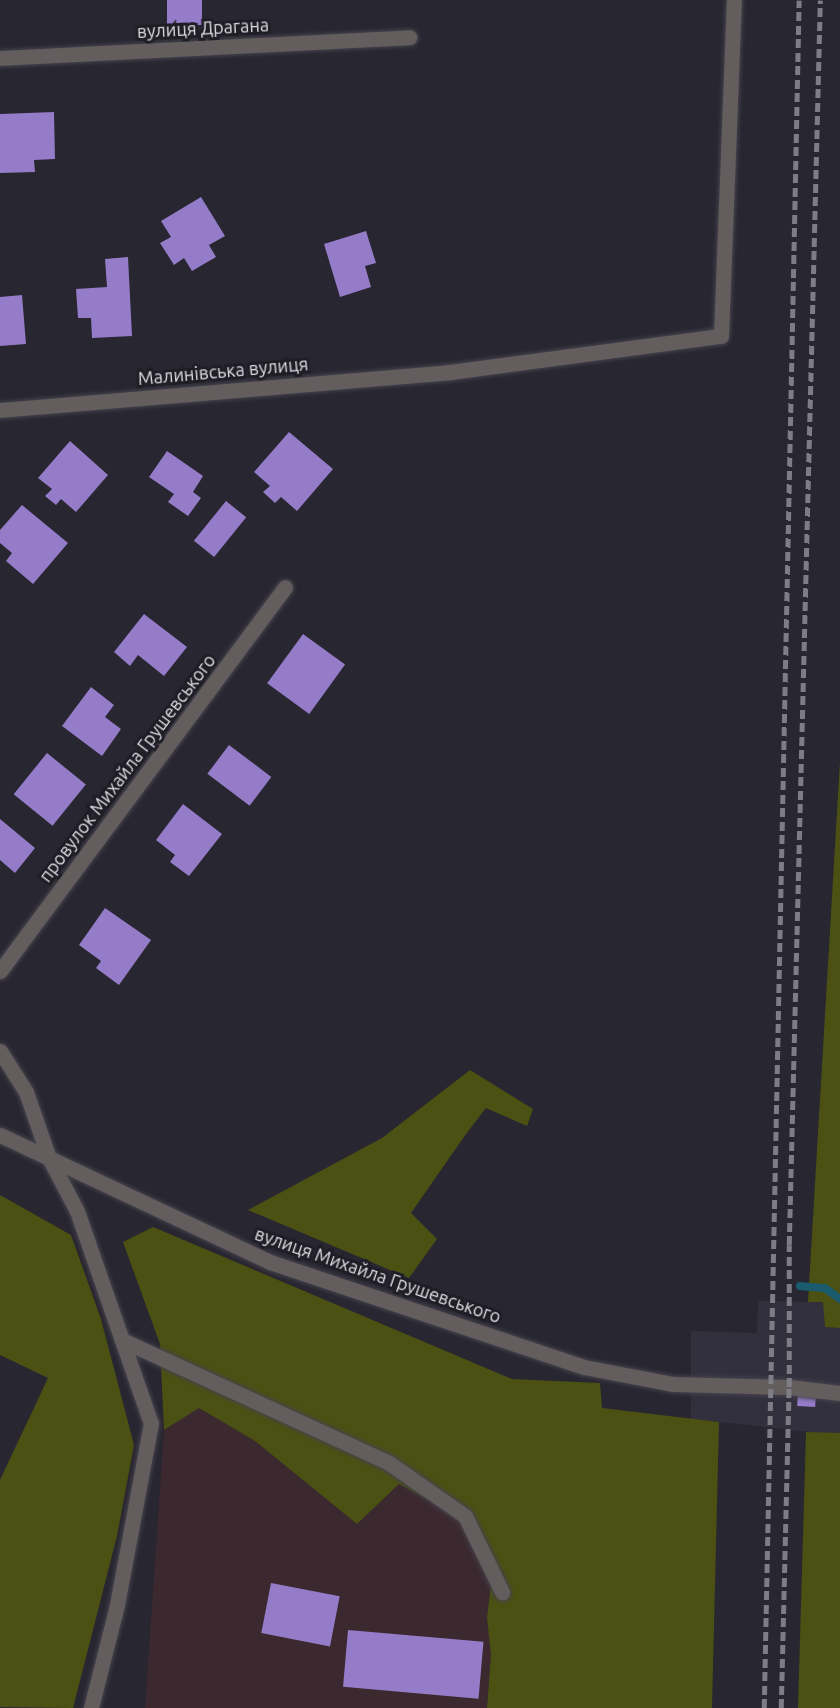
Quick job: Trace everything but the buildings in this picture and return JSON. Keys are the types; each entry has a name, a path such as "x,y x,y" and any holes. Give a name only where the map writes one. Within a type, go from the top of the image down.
{"street":[{"name":"Малинівська вулиця","path":"0,410 450,372 722,336 734,0"},
{"name":"вулиця Драгана","path":"0,58 409,37"},
{"name":"провулок Михайла Грушевського","path":"0,971 285,587"},
{"path":"0,1051 26,1092 49,1158 78,1211 151,1423 117,1605 91,1708"},
{"name":"вулиця Михайла Грушевського","path":"0,1135 270,1262 584,1367 673,1384 781,1387 840,1393"},
{"path":"122,1340 389,1463 465,1516 502,1592"}],"shaded area":[{"path":"758,1301 824,1302 825,1327 840,1328 840,1433 691,1419 691,1331 757,1333"},
{"path":"199,1408 255,1441 357,1524 399,1484 448,1511 471,1528 492,1574 487,1618 491,1655 487,1708 145,1708 164,1430"}],"green space":[{"path":"840,761 840,1328 825,1327 823,1302 808,1302"},
{"path":"470,1070 533,1109 527,1126 486,1108 466,1134 411,1213 437,1239 409,1278 248,1210 382,1138"},
{"path":"0,1195 71,1235 101,1319 134,1445 117,1536 73,1708 0,1707 0,1480 48,1378 0,1355"},
{"path":"153,1227 512,1379 600,1383 602,1408 719,1422 712,1708 487,1708 491,1655 487,1618 492,1574 471,1528 448,1511 399,1484 357,1524 255,1441 199,1408 164,1430 160,1344 123,1242"},
{"path":"806,1432 840,1433 840,1708 798,1708"}],"waterway":[{"path":"800,1286 825,1288 840,1299"}],"railway":[{"path":"764,1708 799,0"},
{"path":"781,1708 789,1387 789,1245 820,0"}]}
